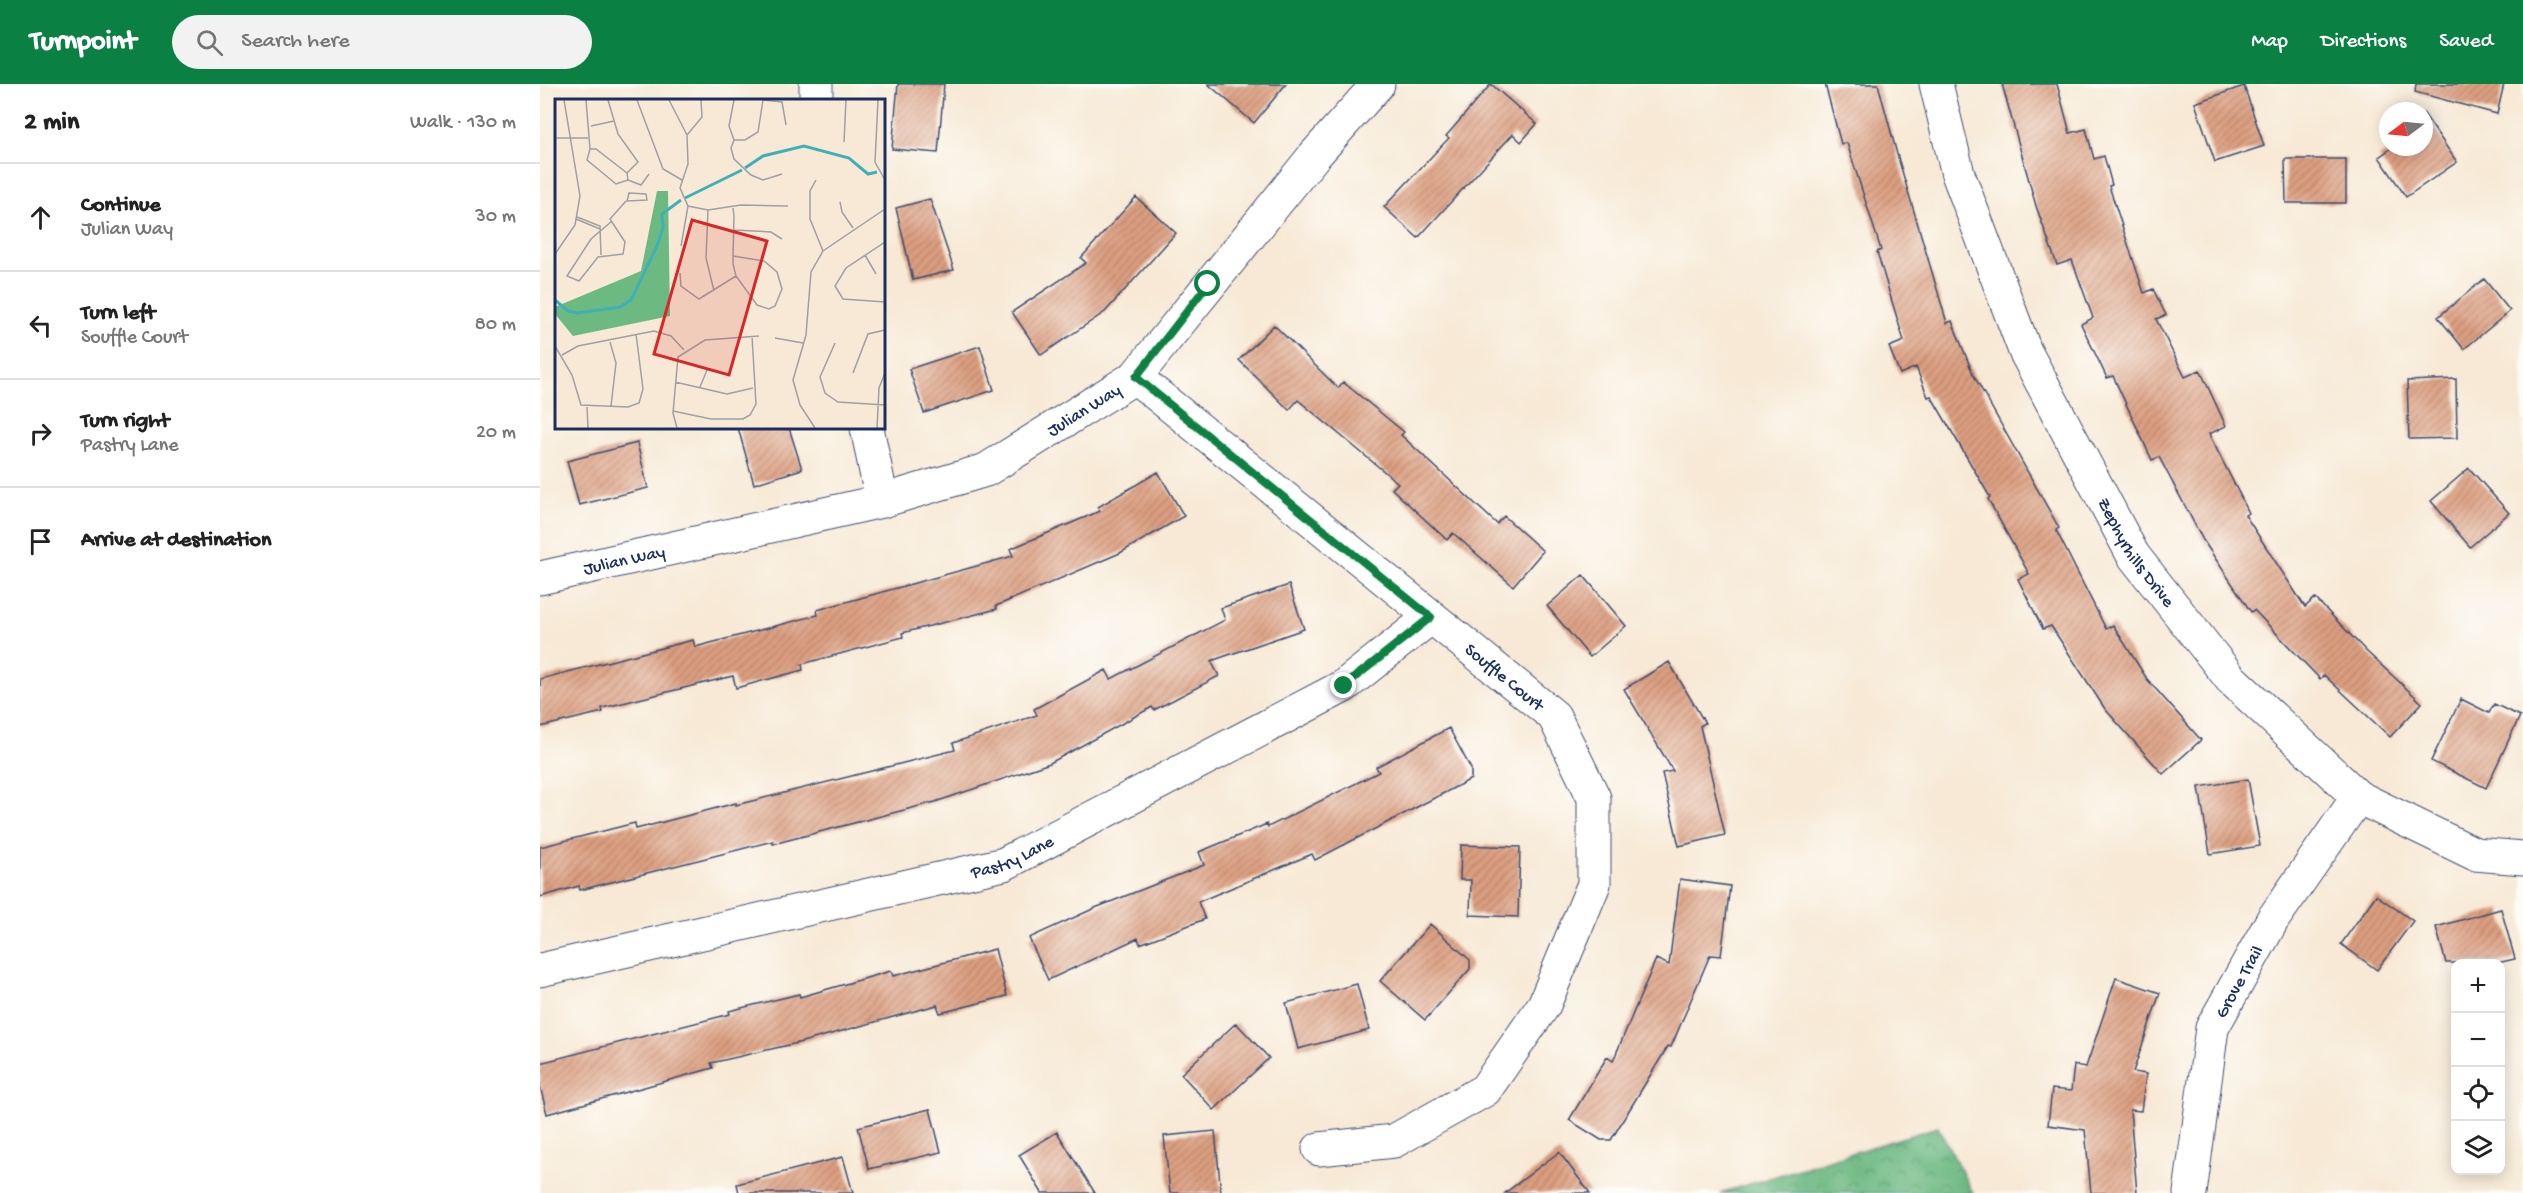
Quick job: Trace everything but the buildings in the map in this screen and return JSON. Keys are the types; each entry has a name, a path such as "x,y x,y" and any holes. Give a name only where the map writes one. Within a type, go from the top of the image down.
{"street":[{"name":"Julian Way","path":"540,578 882,501 986,470 1136,377 1306,165 1378,84"},
{"name":"Zephyrhills Drive","path":"1936,84 1958,174 2025,351 2133,555 2231,679 2358,797 2475,854 2523,858"},
{"name":"Souffle Court","path":"1136,377 1554,716 1594,798 1594,884 1544,1005 1485,1090 1394,1141 1318,1149"},
{"path":"867,429 882,501"},
{"name":"Pastry Lane","path":"540,970 1004,864 1344,686 1431,617"},
{"name":"Grove Trail","path":"2190,1193 2212,1028 2273,919 2358,797"}],"green space":[{"path":"1938,1127 1973,1193 1720,1193"}],"route":[{"path":"1208,284 1136,377 1431,617 1344,686"}]}
